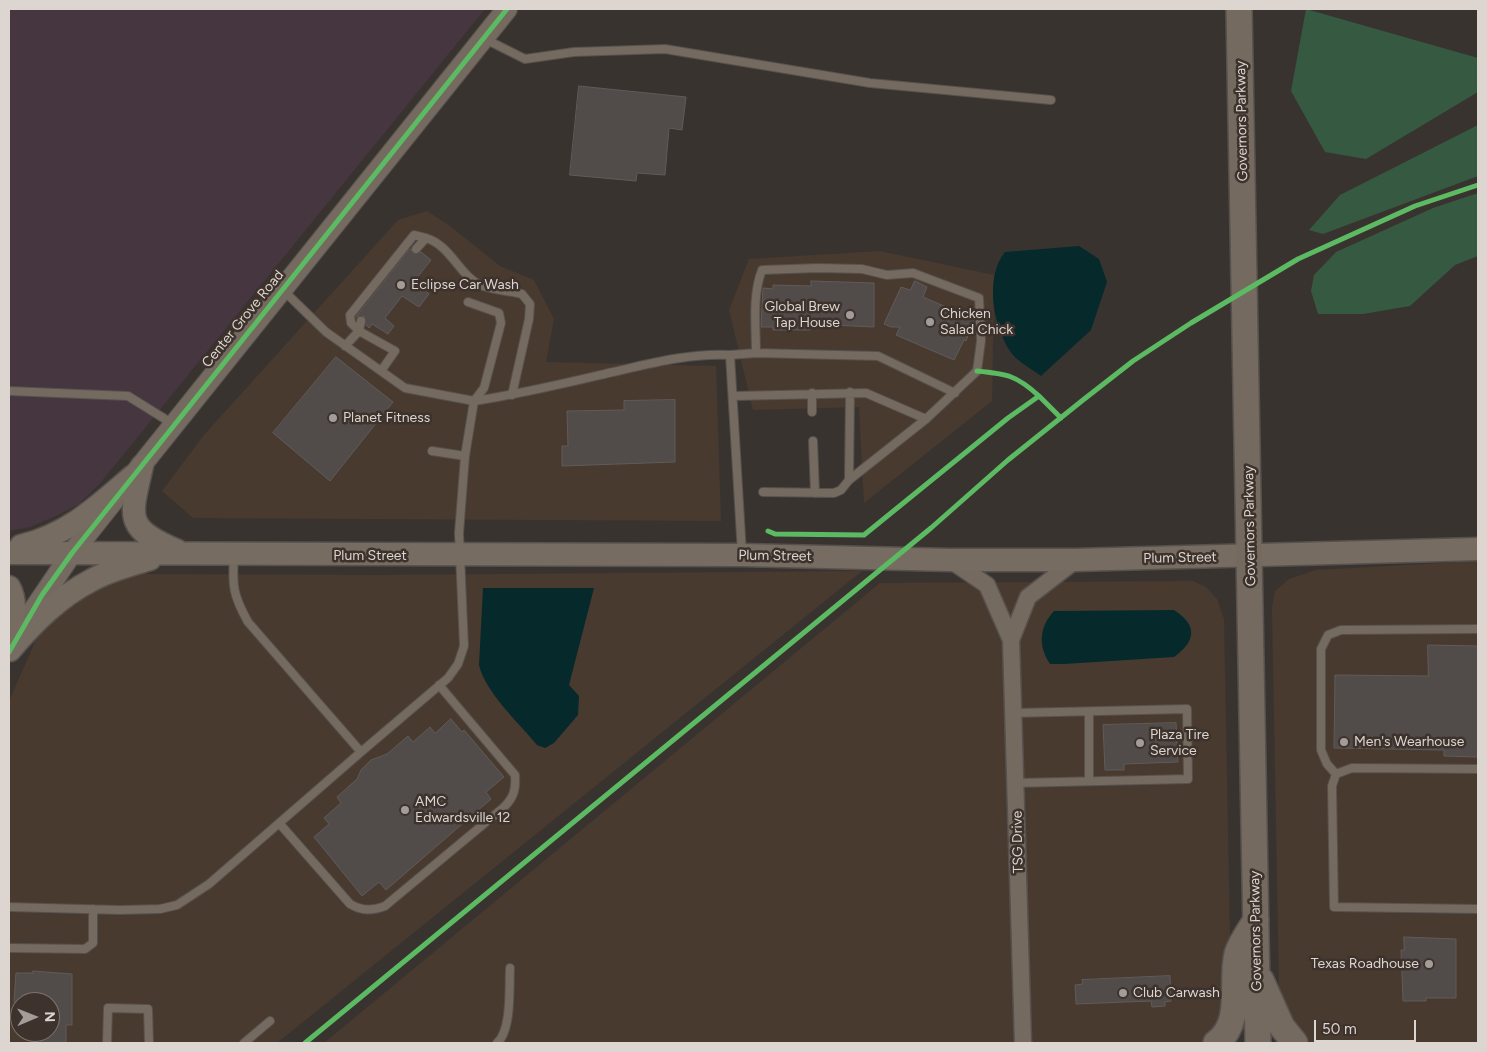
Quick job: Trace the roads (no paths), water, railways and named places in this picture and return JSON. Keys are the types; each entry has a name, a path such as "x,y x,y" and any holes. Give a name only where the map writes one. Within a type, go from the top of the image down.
{"main road":[{"name":"Governors Parkway","path":"1239,9 1258,1043"},
{"path":"9,548 50,538 70,527 138,469"},
{"path":"138,469 133,516 136,525 143,534 175,553"},
{"name":"Plum Street","path":"9,553 460,556 742,555 950,560 1076,560 1250,557 1478,549"},
{"path":"9,647 46,611 68,594 93,579 175,553"},
{"path":"9,586 13,599 14,615 9,647"},
{"path":"1216,1043 1230,1025 1235,999 1237,953 1256,920"},
{"path":"1257,972 1282,1027 1296,1043"}],"street":[{"name":"Center Grove Road","path":"9,647 42,595 72,553 506,9"},
{"name":"TSG Drive","path":"950,560 988,585 1011,640 1023,1043"},
{"name":"TSG Drive","path":"1011,640 1028,597 1076,560"}],"lane":[{"path":"483,38 525,59 574,52 665,49 870,83 1051,100"},
{"path":"381,371 395,351 359,331 351,323 350,315 414,235 439,242 470,278 482,286 522,294 530,304 529,319 512,395"},
{"path":"416,249 426,238"},
{"path":"756,353 756,300 758,281 762,270 818,268 862,269 887,275 913,273 979,298 981,360 977,371 955,393 849,480 841,490 834,493 763,492"},
{"path":"282,289 326,332 404,388 474,401 512,395 674,358 708,354 756,353 878,356 955,393"},
{"path":"9,907 160,909 177,905 209,884 440,685 458,664 464,646 460,556 465,456 474,401 484,388 500,323 499,313 468,302"},
{"path":"346,346 359,331 361,321"},
{"path":"730,355 734,396 742,555"},
{"path":"9,392 128,396 173,424"},
{"path":"849,480 850,392"},
{"path":"812,393 812,412"},
{"path":"734,396 866,393 926,418"},
{"path":"813,441 815,493"},
{"path":"432,451 465,456"},
{"path":"234,554 232,581 236,600 248,622 361,752"},
{"path":"1336,774 1327,764 1321,750 1321,649 1328,635 1341,630 1478,629"},
{"path":"279,823 350,904 359,910 374,910 385,906 503,808 512,799 516,786 515,775 440,685"},
{"path":"1014,713 1187,709 1188,778 1016,783"},
{"path":"1089,712 1089,781"},
{"path":"1336,774 1352,768 1478,769"},
{"path":"1336,774 1332,786 1334,907 1478,908"},
{"path":"9,948 85,949 93,943 93,909"},
{"path":"497,1043 503,1038 508,1012 510,968"},
{"path":"107,1043 108,1008 148,1009 149,1043"},
{"path":"244,1043 270,1021"}],"water":[{"path":"1079,246 1099,259 1107,282 1091,330 1041,376 1013,355 1000,332 996,318 993,289 998,263 1005,252"},
{"path":"483,588 594,588 569,685 579,696 578,715 554,743 545,748 537,745 512,717 495,696 482,675 479,665"},
{"path":"1174,610 1188,622 1191,634 1186,646 1174,657 1050,664 1043,650 1043,630 1054,611"}],"place":[{"name":"Eclipse Car Wash","path":"401,285"},
{"name":"Global Brew Tap House","path":"850,315"},
{"name":"Chicken Salad Chick","path":"930,322"},
{"name":"Planet Fitness","path":"333,418"},
{"name":"Men's Wearhouse","path":"1344,742"},
{"name":"Plaza Tire Service","path":"1140,743"},
{"name":"AMC Edwardsville 12","path":"405,810"},
{"name":"Texas Roadhouse","path":"1429,964"},
{"name":"Club Carwash","path":"1123,993"}]}
